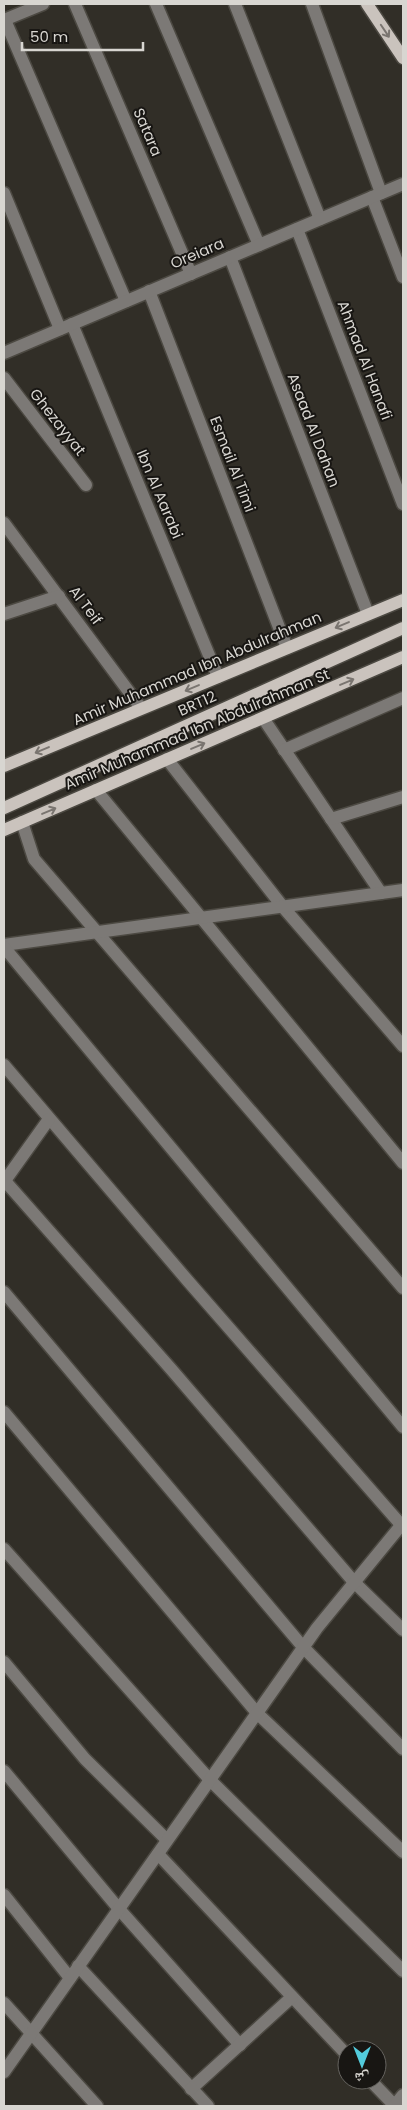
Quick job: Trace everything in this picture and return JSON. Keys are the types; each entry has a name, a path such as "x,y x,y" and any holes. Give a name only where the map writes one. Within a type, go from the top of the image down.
{"main road":[{"path":"367,4 403,58"},
{"name":"Amir Muhammad Ibn Abdulrahman","path":"4,766 403,600"},
{"name":"BRT12","path":"4,808 403,628"},
{"name":"Amir Muhammad Ibn Abdulrahman St","path":"4,830 403,657"}],"street":[{"path":"43,4 5,20 126,301"},
{"name":"Satara","path":"75,4 191,274"},
{"path":"156,4 260,245"},
{"path":"235,4 320,219"},
{"path":"312,4 403,277"},
{"name":"Oreiara","path":"4,353 403,184"},
{"name":"Ibn Al Aarabi","path":"4,194 66,327 218,677"},
{"name":"Ahmad Al Hanafi","path":"297,229 403,504"},
{"name":"Asaad Al Dahan","path":"230,257 368,614"},
{"name":"Esmail Al Timi","path":"149,292 287,648"},
{"name":"Ghezayyat","path":"4,378 86,485"},
{"name":"Al Teif","path":"4,522 141,708"},
{"path":"4,614 59,596"},
{"path":"284,750 403,698"},
{"path":"263,718 331,819 403,903"},
{"path":"167,759 283,907 403,1046"},
{"path":"96,790 403,1163"},
{"path":"331,819 403,797"},
{"path":"22,822 34,859 403,1288"},
{"path":"4,946 393,892"},
{"path":"4,946 403,1427"},
{"path":"4,1065 188,1281 403,1525 354,1582 303,1647 4,2072"},
{"path":"49,1119 4,1181 171,1369 354,1582 403,1630"},
{"path":"4,1292 303,1647 403,1749"},
{"path":"4,1412 257,1712 403,1852"},
{"path":"4,1548 210,1780 403,1971"},
{"path":"4,1662 86,1759 167,1840"},
{"path":"4,1771 118,1909 240,2045"},
{"path":"158,1854 337,2044"},
{"path":"4,1895 70,1978"},
{"path":"78,1966 208,2106"},
{"path":"191,2089 292,1997"},
{"path":"4,2003 97,2106"},
{"path":"379,2090 394,2106 403,2096"}]}
